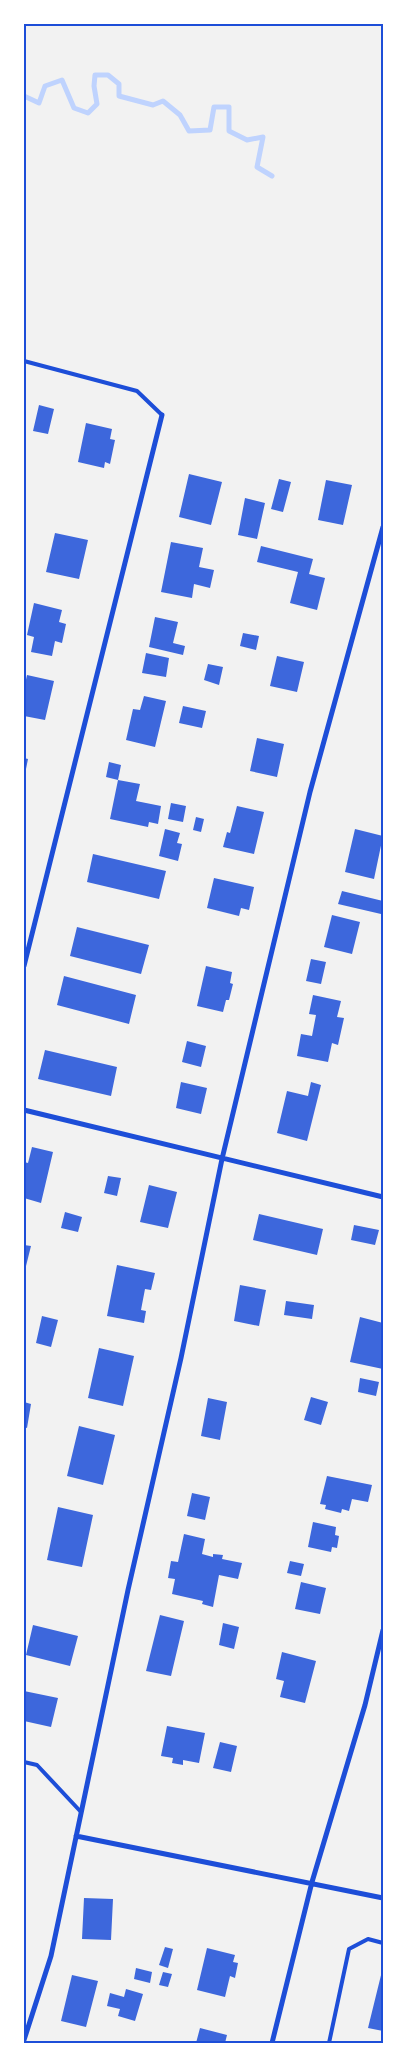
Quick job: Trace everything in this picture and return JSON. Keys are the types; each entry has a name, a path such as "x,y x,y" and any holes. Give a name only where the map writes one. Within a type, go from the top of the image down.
{"street":[{"path":"24,966 162,415"},
{"path":"24,2040 51,1956 128,1590 181,1358 222,1159 310,792 383,527"},
{"path":"24,1110 383,1198"},
{"path":"272,2043 312,1882 365,1704 383,1630"},
{"path":"76,1836 312,1882 383,1898"}],"lane":[{"path":"24,361 137,391 162,415"},
{"path":"24,1762 37,1766 81,1812"},
{"path":"330,2043 349,1949 368,1939 383,1943"}],"building":[{"path":"39,405 54,409 48,434 33,431"},
{"path":"86,423 112,429 110,439 115,440 110,464 105,462 104,468 78,462"},
{"path":"189,474 222,482 211,525 179,517"},
{"path":"279,479 291,482 283,512 271,509"},
{"path":"326,480 352,485 343,525 318,520"},
{"path":"245,498 265,503 257,539 238,535"},
{"path":"55,533 88,540 79,579 46,572"},
{"path":"171,542 203,548 199,567 214,570 210,588 194,584 192,598 161,592"},
{"path":"261,546 313,559 309,574 325,578 317,610 290,603 298,572 257,562"},
{"path":"34,603 62,610 59,622 66,624 62,643 55,641 52,656 31,652 34,637 27,635"},
{"path":"155,617 178,622 173,643 185,646 183,655 149,647"},
{"path":"243,633 259,636 256,650 240,646"},
{"path":"146,653 169,658 166,677 142,673"},
{"path":"277,656 304,662 297,692 270,686"},
{"path":"208,664 223,667 219,685 204,680"},
{"path":"27,675 54,681 45,720 24,716 24,689"},
{"path":"144,696 166,701 155,747 126,740 133,709 140,710"},
{"path":"183,706 206,711 202,728 179,723"},
{"path":"257,738 284,744 277,777 250,771"},
{"path":"24,758 28,759 25,774 24,774"},
{"path":"109,762 121,765 118,780 106,777"},
{"path":"118,780 140,784 136,801 161,806 158,824 149,822 148,827 110,819"},
{"path":"171,803 186,806 183,822 168,819"},
{"path":"237,806 264,812 254,854 223,847 227,832 230,833"},
{"path":"196,817 204,819 201,832 193,830"},
{"path":"165,829 180,833 177,843 182,844 178,861 159,856"},
{"path":"355,829 383,836 374,879 345,872"},
{"path":"93,854 166,871 159,899 87,882"},
{"path":"214,878 254,887 249,910 241,908 239,916 207,908"},
{"path":"342,891 383,901 381,914 338,904"},
{"path":"332,915 360,922 352,954 324,947"},
{"path":"77,927 149,945 141,974 70,956"},
{"path":"311,959 326,962 321,984 306,981"},
{"path":"206,966 232,972 230,983 233,984 229,1000 226,1000 223,1012 197,1006"},
{"path":"64,976 136,995 129,1024 57,1005"},
{"path":"313,995 341,1001 337,1017 344,1018 338,1045 332,1043 328,1062 297,1056 301,1034 312,1036 316,1015 309,1014"},
{"path":"187,1041 206,1046 201,1067 182,1062"},
{"path":"45,1050 117,1067 111,1096 38,1079"},
{"path":"181,1082 207,1088 201,1114 176,1108"},
{"path":"311,1082 321,1085 307,1141 277,1133 287,1091 308,1096"},
{"path":"32,1147 53,1152 41,1203 24,1198 24,1162 28,1163"},
{"path":"108,1176 121,1178 117,1196 104,1193"},
{"path":"149,1185 177,1192 168,1228 140,1222"},
{"path":"65,1212 82,1217 78,1232 61,1228"},
{"path":"259,1214 323,1229 317,1255 253,1240"},
{"path":"354,1225 379,1230 375,1245 351,1240"},
{"path":"24,1245 31,1246 24,1274"},
{"path":"117,1265 155,1273 151,1290 145,1289 141,1310 146,1311 144,1323 107,1316"},
{"path":"240,1285 266,1290 259,1326 234,1321"},
{"path":"286,1301 314,1305 312,1319 284,1315"},
{"path":"42,1316 58,1320 51,1347 36,1343"},
{"path":"360,1317 383,1323 383,1369 350,1362"},
{"path":"99,1348 134,1356 123,1406 88,1398"},
{"path":"360,1378 379,1382 376,1396 358,1392"},
{"path":"311,1397 328,1402 321,1425 304,1420"},
{"path":"208,1398 227,1402 220,1440 201,1436"},
{"path":"24,1402 31,1404 27,1428 24,1427"},
{"path":"79,1426 115,1435 103,1485 67,1476"},
{"path":"327,1476 372,1485 368,1502 352,1499 349,1511 342,1509 341,1513 325,1509 326,1505 320,1504"},
{"path":"192,1493 210,1497 205,1520 187,1516"},
{"path":"58,1507 93,1515 82,1567 47,1560"},
{"path":"313,1522 336,1527 335,1535 339,1536 337,1548 332,1547 331,1552 308,1547"},
{"path":"184,1534 205,1539 202,1554 213,1557 213,1554 223,1555 222,1559 242,1563 238,1579 219,1575 213,1607 202,1604 203,1601 172,1594 175,1579 168,1578 171,1561 178,1562"},
{"path":"290,1561 304,1564 301,1576 287,1573"},
{"path":"301,1582 326,1588 320,1614 295,1609"},
{"path":"160,1615 184,1621 171,1676 146,1671"},
{"path":"223,1623 239,1627 234,1649 219,1645"},
{"path":"33,1625 78,1636 70,1666 26,1655"},
{"path":"282,1652 316,1661 305,1703 280,1697 284,1681 276,1679"},
{"path":"24,1691 58,1698 51,1727 24,1721"},
{"path":"167,1726 205,1733 199,1763 183,1760 183,1765 172,1763 173,1758 161,1756"},
{"path":"220,1742 237,1746 231,1772 213,1768"},
{"path":"84,1898 113,1899 111,1940 82,1939"},
{"path":"165,1947 173,1949 168,1968 159,1965"},
{"path":"207,1948 235,1955 233,1962 238,1963 235,1978 230,1976 225,1997 197,1990"},
{"path":"383,1967 383,2031 368,2028"},
{"path":"136,1968 152,1972 150,1983 134,1979"},
{"path":"163,1972 172,1974 168,1987 159,1985"},
{"path":"72,1975 98,1981 86,2027 61,2021"},
{"path":"126,1989 143,1994 135,2021 118,2016 120,2009 107,2006 110,1993 124,1997"},
{"path":"200,2028 227,2035 225,2043 196,2043"}],"waterway":[{"path":"24,96 39,103 45,86 62,80 74,108 88,113 97,104 94,86 95,75 108,75 119,84 119,96 153,105 163,101 180,115 189,131 210,130 214,107 229,107 229,131 247,140 263,137 257,167 272,176"}]}
